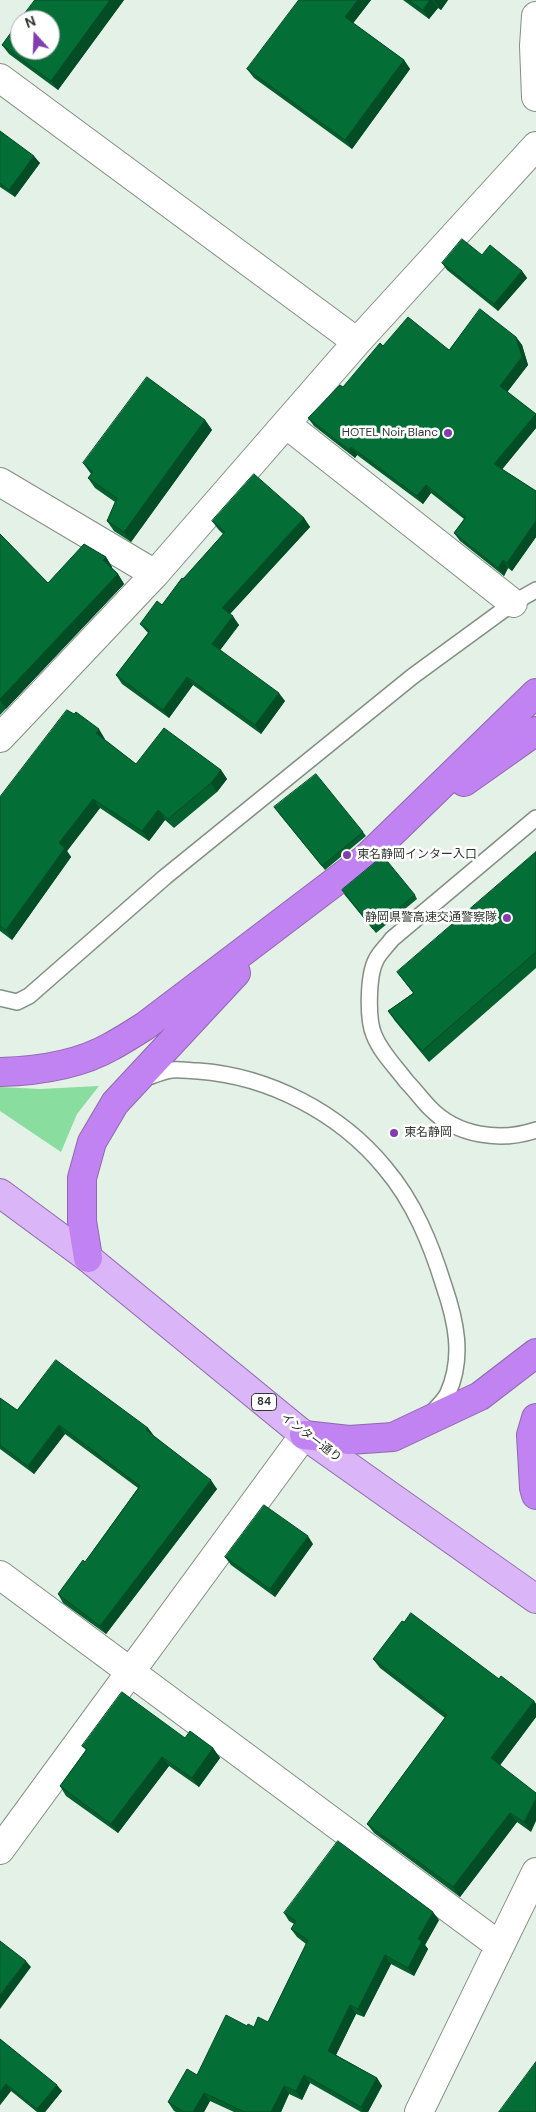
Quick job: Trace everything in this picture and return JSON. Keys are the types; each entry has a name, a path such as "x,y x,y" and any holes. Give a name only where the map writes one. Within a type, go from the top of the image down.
{"highway":[{"path":"0,1072 21,1072 69,1064 111,1047 145,1026 365,859 400,828 536,693"},
{"path":"400,828 536,731"},
{"path":"88,1258 82,1221 82,1178 92,1142 115,1103 283,921"},
{"path":"304,1435 349,1440 393,1437 480,1396 536,1354"},
{"path":"536,1418 531,1435 536,1495"}],"main road":[{"name":"インター通り","path":"0,1193 88,1258 304,1435 536,1598"}],"street":[{"path":"536,16 534,46 536,97"},
{"path":"0,78 357,342"},
{"path":"0,738 155,574 357,342 536,146"},
{"path":"286,424 524,596"},
{"path":"0,482 155,574"},
{"path":"0,1850 304,1435"},
{"path":"0,1575 500,1946"},
{"path":"419,2112 536,1872"}],"lane":[{"path":"0,998 17,1002 29,996 173,871 414,676 524,596"},
{"path":"536,818 392,939 375,961 370,990 369,1017 374,1035 386,1056 430,1109 453,1126 487,1136 512,1136 536,1130"},
{"path":"136,1081 171,1070 210,1072 267,1085 322,1114 340,1126 386,1168 420,1222 434,1253 458,1335 456,1366 448,1394 422,1424"}],"green space":[{"path":"99,1086 77,1114 61,1152 0,1111 0,1087 40,1089"}],"building":[{"path":"35,0 110,0 51,81 22,60 60,60 60,10 28,10"},
{"path":"299,0 358,0 345,17 404,60 345,140 247,69"},
{"path":"409,0 430,0 423,10"},
{"path":"10,34 10,51 2,45"},
{"path":"0,131 34,156 9,190 0,183"},
{"path":"462,239 482,255 490,245 522,271 494,304 442,263"},
{"path":"480,309 516,337 522,357 500,386 536,414 494,464 536,491 536,521 507,563 503,560 498,568 454,533 466,517 426,485 417,496 351,447 349,450 308,418 340,385 343,387 380,343 383,346 408,317 449,350"},
{"path":"147,377 205,420 124,532 107,521 117,498 88,478 93,472 83,463"},
{"path":"254,474 304,518 222,608 233,616 212,644 279,693 255,725 187,677 163,710 116,675 150,631 140,624 157,601 162,605 182,578 225,532 212,521"},
{"path":"0,534 48,583 84,544 106,557 103,560 118,574 0,699"},
{"path":"67,710 74,714 76,712 99,729 96,733 136,764 164,728 221,770 211,783 168,819 158,810 142,831 93,799 59,843 65,848 6,930 0,926 0,797"},
{"path":"316,774 363,832 322,866 274,807"},
{"name":"静岡県警高速交通警察隊","path":"536,852 536,952 422,1051 388,1011 414,993 397,972"},
{"path":"383,856 415,895 373,929 342,890"},
{"path":"56,1360 148,1428 146,1430 211,1480 100,1626 58,1594 83,1560 85,1562 140,1486 59,1425 28,1466 0,1445 0,1398 17,1410"},
{"path":"264,1505 308,1536 270,1589 225,1557"},
{"path":"411,1613 499,1679 501,1676 534,1701 491,1758 536,1793 536,1798 524,1822 510,1813 453,1887 367,1824 447,1715 373,1659 402,1621 404,1622"},
{"path":"122,1692 185,1738 190,1731 213,1748 192,1778 162,1757 111,1824 60,1786 87,1749 82,1746"},
{"path":"338,1841 433,1912 418,1939 422,1941 408,1968 385,1955 358,2009 350,2005 328,2051 377,2078 361,2107 304,2075 296,2091 284,2086 271,2112 245,2112 204,2093 193,2112 184,2112 168,2102 187,2069 197,2075 226,2015 247,2026 248,2024 254,2027 258,2017 268,2022 308,1940 291,1929 296,1921 284,1913"},
{"path":"0,1941 26,1961 0,1995"},
{"path":"0,2039 57,2085 37,2109 6,2084 0,2092"},
{"path":"536,2062 536,2112 499,2112"}],"place":[{"name":"HOTEL Noir Blanc","path":"448,433"},
{"name":"東名静岡インター入口","path":"347,855"},
{"name":"静岡県警高速交通警察隊","path":"507,918"},
{"name":"東名静岡","path":"394,1133"}]}
